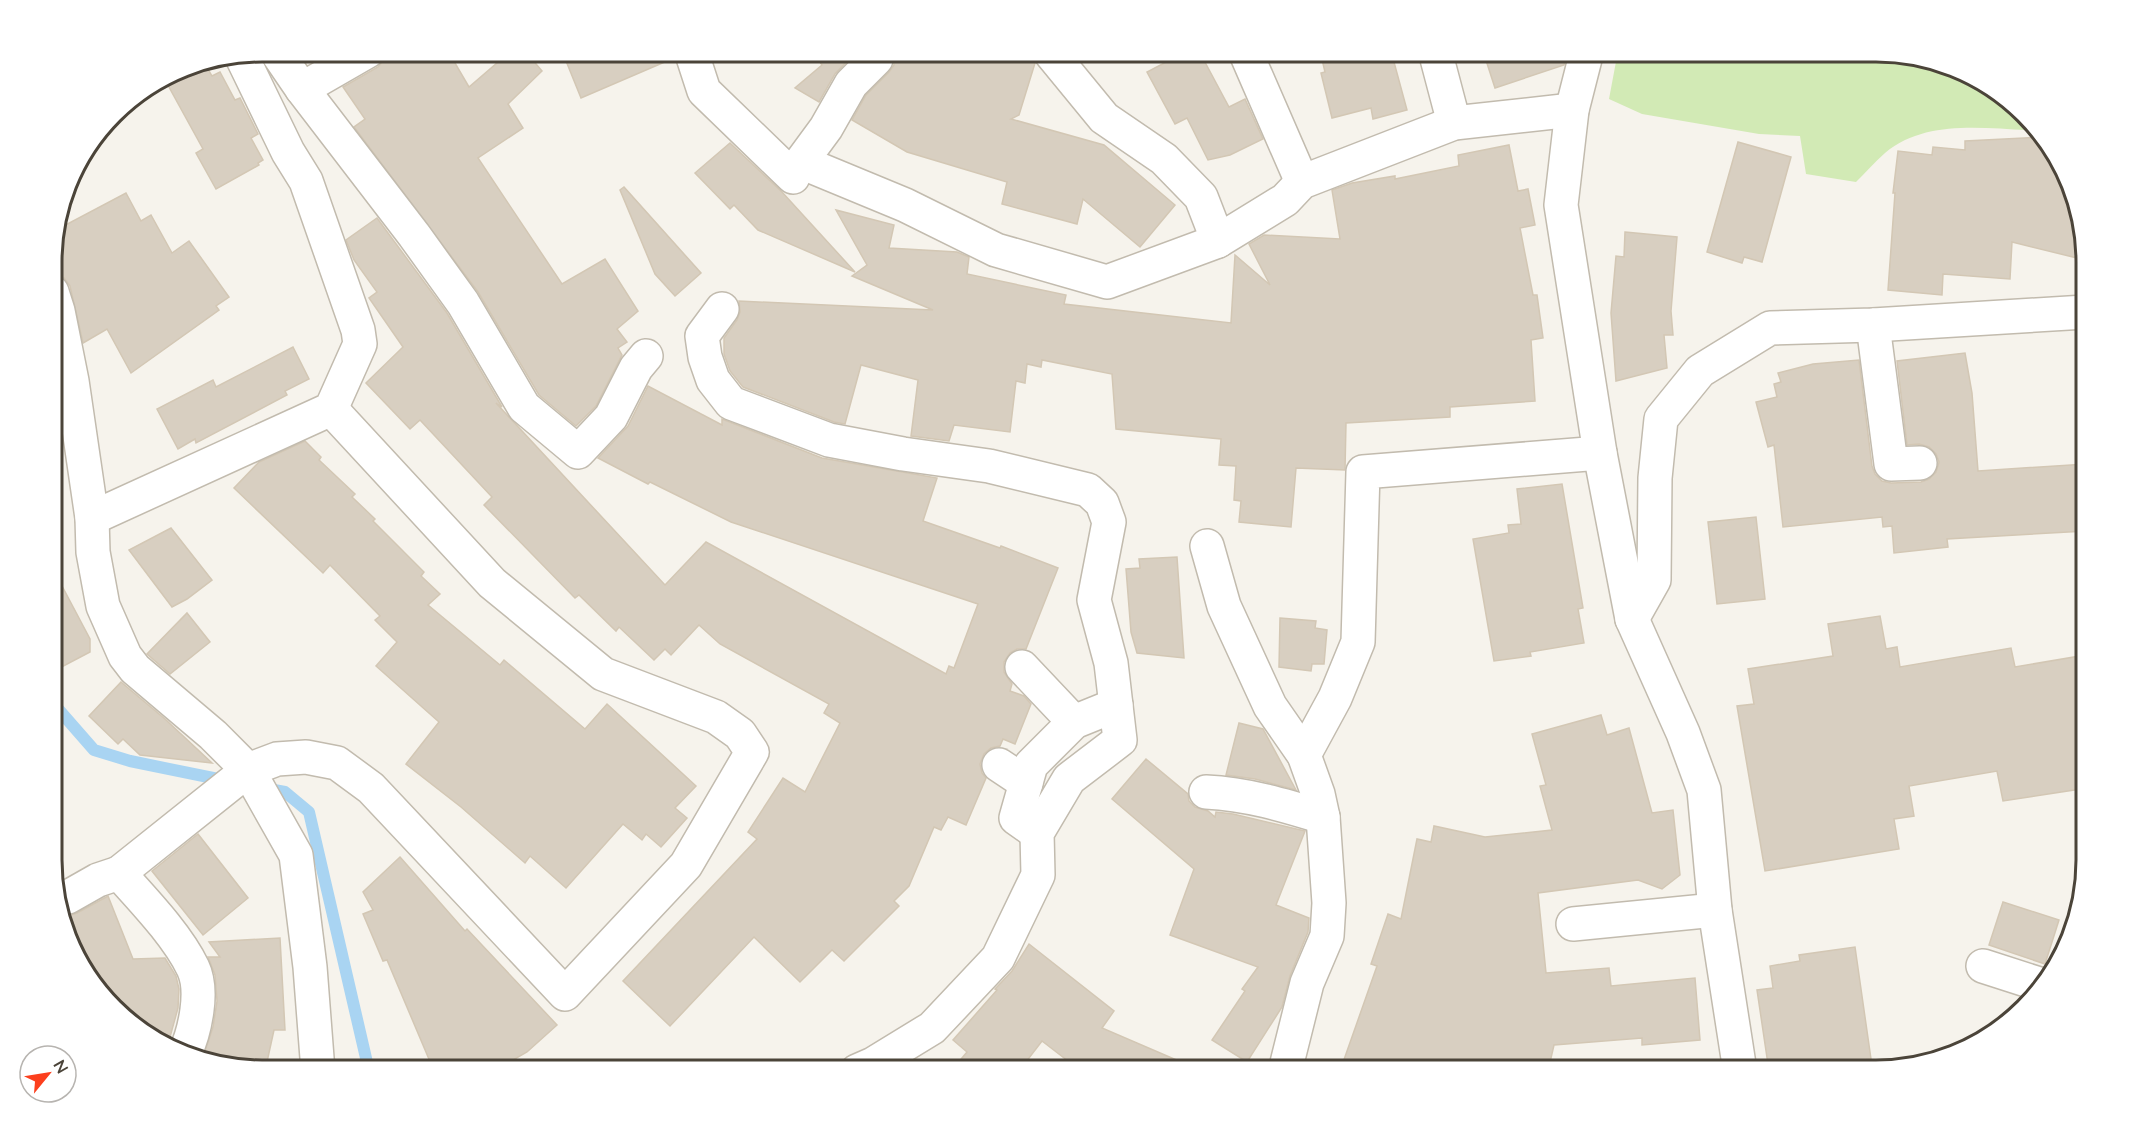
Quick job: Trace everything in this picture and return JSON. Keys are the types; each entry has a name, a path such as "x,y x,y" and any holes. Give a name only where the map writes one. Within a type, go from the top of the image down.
{"street":[{"path":"92,518 331,409 360,344 358,330 306,181 288,152 245,62"},
{"path":"284,62 463,303 524,408 578,452 611,417 636,368 646,356"},
{"path":"302,89 349,62"},
{"path":"695,62 704,91 797,170 905,204 996,250 1107,282 1218,241 1285,200 1302,182 1455,123 1572,110"},
{"path":"797,170 826,128 851,84 873,62"},
{"path":"1058,62 1104,118 1164,159 1201,197 1218,241"},
{"path":"1250,62 1302,182"},
{"path":"1438,62 1455,123"},
{"path":"1584,62 1572,110 1561,205 1600,453 1632,619 1683,733 1704,790 1715,910 1738,1060"},
{"path":"722,309 702,336 705,357 713,380 731,404 829,440 903,454 989,466 1088,490 1102,502 1109,522 1094,600 1111,663 1120,740 1069,779 1037,833 1038,875 998,957 932,1028 880,1060"},
{"path":"1632,619 1654,580 1655,478 1661,419 1700,371 1770,328 1873,325 2076,313"},
{"path":"1873,325 1891,464 1920,463"},
{"path":"62,331 72,381 92,518 93,552 103,606 125,656 135,669 213,735 248,770 296,855 310,967 317,1060"},
{"path":"65,897 98,880 119,873 248,770 276,759 306,757 337,764 371,788 565,994 686,865 752,752 740,734 716,717 603,674 584,659 492,583 331,409"},
{"path":"1304,755 1335,698 1358,642 1363,472 1600,453"},
{"path":"1207,546 1224,606 1270,706 1304,755 1318,794 1323,817 1329,903 1327,936 1306,983 1288,1060"},
{"path":"1022,667 1074,722"},
{"path":"1037,833 1016,818 1013,774 1030,765 1074,722 1116,705"},
{"path":"1206,792 1234,793 1323,817"},
{"path":"119,873 163,923 194,969 199,1003 188,1046"},
{"path":"1573,924 1715,910"},
{"path":"1983,966 2034,983"}],"green space":[{"path":"1616,62 1890,62 1916,65 1965,82 1988,95 2027,130 1953,128 1917,135 1900,142 1885,153 1856,182 1806,174 1800,136 1759,134 1642,114 1609,99"}],"building":[{"path":"382,62 454,62 469,87 498,62 534,62 542,71 508,104 523,128 478,158 562,284 605,259 638,311 617,329 627,342 618,348 622,355 596,406 576,426 539,395 478,292 354,127 365,119 343,87 378,67"},
{"path":"566,62 665,62 581,98"},
{"path":"820,62 846,62 835,74 819,102 795,88 822,65"},
{"path":"894,62 1034,62 1019,115 1011,119 1104,145 1175,205 1140,247 1083,199 1077,224 1002,204 1007,182 907,152 852,120 866,95 894,65"},
{"path":"1166,62 1205,62 1229,107 1245,99 1263,139 1230,155 1208,160 1187,118 1175,124 1147,72"},
{"path":"1323,62 1394,62 1407,110 1373,119 1371,108 1332,118 1321,73 1325,72"},
{"path":"1487,62 1565,62 1564,65 1495,88"},
{"path":"208,69 212,76 220,72 235,100 240,98 258,134 251,138 263,160 258,163 259,165 216,189 196,153 203,149 168,85"},
{"path":"2033,138 2050,161 2070,210 2075,235 2076,258 2012,242 2010,279 1943,274 1942,295 1888,290 1895,193 1893,193 1898,151 1932,155 1933,147 1965,150 1965,141"},
{"path":"1738,142 1791,157 1762,262 1744,257 1742,263 1707,252"},
{"path":"730,143 782,192 855,272 758,230 734,205 730,209 695,173"},
{"path":"1509,145 1518,191 1528,189 1535,225 1520,228 1533,295 1537,295 1543,338 1531,340 1535,401 1450,407 1450,417 1346,423 1345,470 1296,468 1291,527 1239,522 1241,501 1234,500 1236,466 1219,465 1221,439 1116,429 1112,374 1042,360 1041,367 1027,364 1025,383 1016,381 1010,432 954,425 949,441 911,436 918,380 861,365 845,424 834,422 743,387 730,371 724,354 724,338 737,320 740,312 739,301 933,310 852,276 867,265 836,210 894,225 889,248 957,252 969,257 967,274 1066,295 1064,304 1231,323 1235,255 1270,285 1249,244 1264,235 1340,239 1332,190 1352,183 1395,176 1395,179 1459,166 1458,155"},
{"path":"624,187 701,273 675,296 655,274 620,190"},
{"path":"126,193 141,221 151,215 172,253 189,241 229,297 216,306 219,310 131,373 107,329 83,343 70,286 62,277 65,225"},
{"path":"377,218 447,313 502,407 496,403 665,585 706,542 946,674 949,666 954,668 978,604 731,522 598,458 628,426 648,386 722,425 722,419 822,458 937,478 923,521 1000,548 1001,546 1058,568 1026,649 1017,649 1010,653 1004,662 1004,672 1012,684 1010,691 1024,696 1031,704 1015,744 1003,739 1000,746 991,748 984,754 980,764 986,778 966,825 948,817 941,830 934,827 909,886 894,901 899,906 844,961 832,950 800,982 754,937 670,1026 623,981 757,839 748,832 783,778 805,792 840,723 824,713 829,704 720,644 699,625 671,655 665,649 654,660 619,627 616,631 579,595 575,598 484,505 492,497 420,420 410,429 366,383 403,347 369,298 377,292 354,260 346,240"},
{"path":"1625,232 1677,237 1671,311 1673,335 1664,335 1667,368 1616,381 1611,313 1616,256 1624,257"},
{"path":"293,347 309,379 285,391 287,395 196,443 195,439 178,449 157,409 213,380 216,387"},
{"path":"1965,353 1972,393 1978,471 2076,465 2076,532 1947,539 1948,547 1894,553 1892,526 1883,527 1882,517 1783,527 1774,445 1768,447 1756,402 1777,397 1774,384 1781,382 1778,373 1813,364 1859,360 1872,466 1875,474 1882,481 1891,483 1921,482 1929,479 1936,472 1939,462 1936,454 1929,447 1919,444 1907,445 1897,361"},
{"path":"305,441 321,457 319,460 355,494 352,497 375,519 373,521 424,572 421,576 440,594 428,605 500,665 504,660 585,729 607,704 696,786 675,808 687,818 661,847 646,834 642,840 623,824 566,888 530,856 525,863 461,807 406,764 439,722 376,666 397,642 375,620 380,616 330,565 323,573 234,488 259,462"},
{"path":"1562,484 1583,608 1578,609 1584,643 1530,652 1531,656 1494,661 1473,539 1509,533 1508,525 1521,524 1517,489"},
{"path":"1756,517 1765,599 1717,604 1708,522"},
{"path":"171,528 212,580 172,607 129,550"},
{"path":"1177,557 1184,658 1137,653 1131,632 1126,569 1140,568 1139,559"},
{"path":"62,586 90,639 90,652 62,667"},
{"path":"187,613 210,642 170,674 147,654"},
{"path":"1880,616 1886,649 1897,647 1900,667 2011,648 2015,667 2076,657 2076,790 2003,801 1997,771 1909,786 1914,816 1894,819 1899,849 1765,871 1737,706 1754,704 1748,669 1833,656 1828,624"},
{"path":"1280,618 1316,621 1315,628 1327,630 1324,664 1312,664 1311,671 1279,667"},
{"path":"121,682 212,763 140,755 123,739 118,744 89,716"},
{"path":"1601,715 1607,735 1629,728 1652,813 1673,810 1680,875 1662,889 1638,880 1538,893 1546,973 1609,968 1611,986 1695,978 1700,1040 1642,1045 1642,1038 1554,1045 1551,1060 1344,1060 1377,966 1371,964 1388,914 1401,919 1417,839 1431,842 1434,826 1485,837 1552,830 1540,786 1546,785 1532,734"},
{"path":"1239,723 1263,729 1296,790 1255,779 1226,775"},
{"path":"1146,759 1188,794 1189,801 1195,807 1208,811 1215,817 1216,812 1233,814 1305,831 1276,905 1309,918 1308,932 1290,976 1282,1007 1248,1060 1244,1060 1212,1040 1245,991 1242,989 1258,967 1170,935 1194,869 1112,799"},
{"path":"198,834 248,898 203,935 152,871"},
{"path":"400,857 465,931 467,929 557,1025 527,1052 513,1060 429,1060 387,960 383,961 363,914 373,910 363,892"},
{"path":"108,896 133,959 165,958 176,976 179,989 178,1008 170,1038 150,1027 130,1011 95,972 72,925 69,915"},
{"path":"2003,902 2059,920 2045,964 1989,945"},
{"path":"280,938 285,1030 274,1030 267,1060 222,1057 205,1052 213,1027 217,1001 215,975 208,957 220,957 209,942"},
{"path":"1029,944 1114,1011 1102,1028 1176,1060 1067,1060 1042,1041 1027,1060 960,1060 967,1052 953,1040 1012,971"},
{"path":"1855,947 1871,1059 1767,1060 1757,990 1773,988 1770,966 1800,961 1799,955"}],"waterway":[{"path":"62,713 94,750 130,761 228,781"},
{"path":"263,788 285,792 309,812 366,1060"}]}
